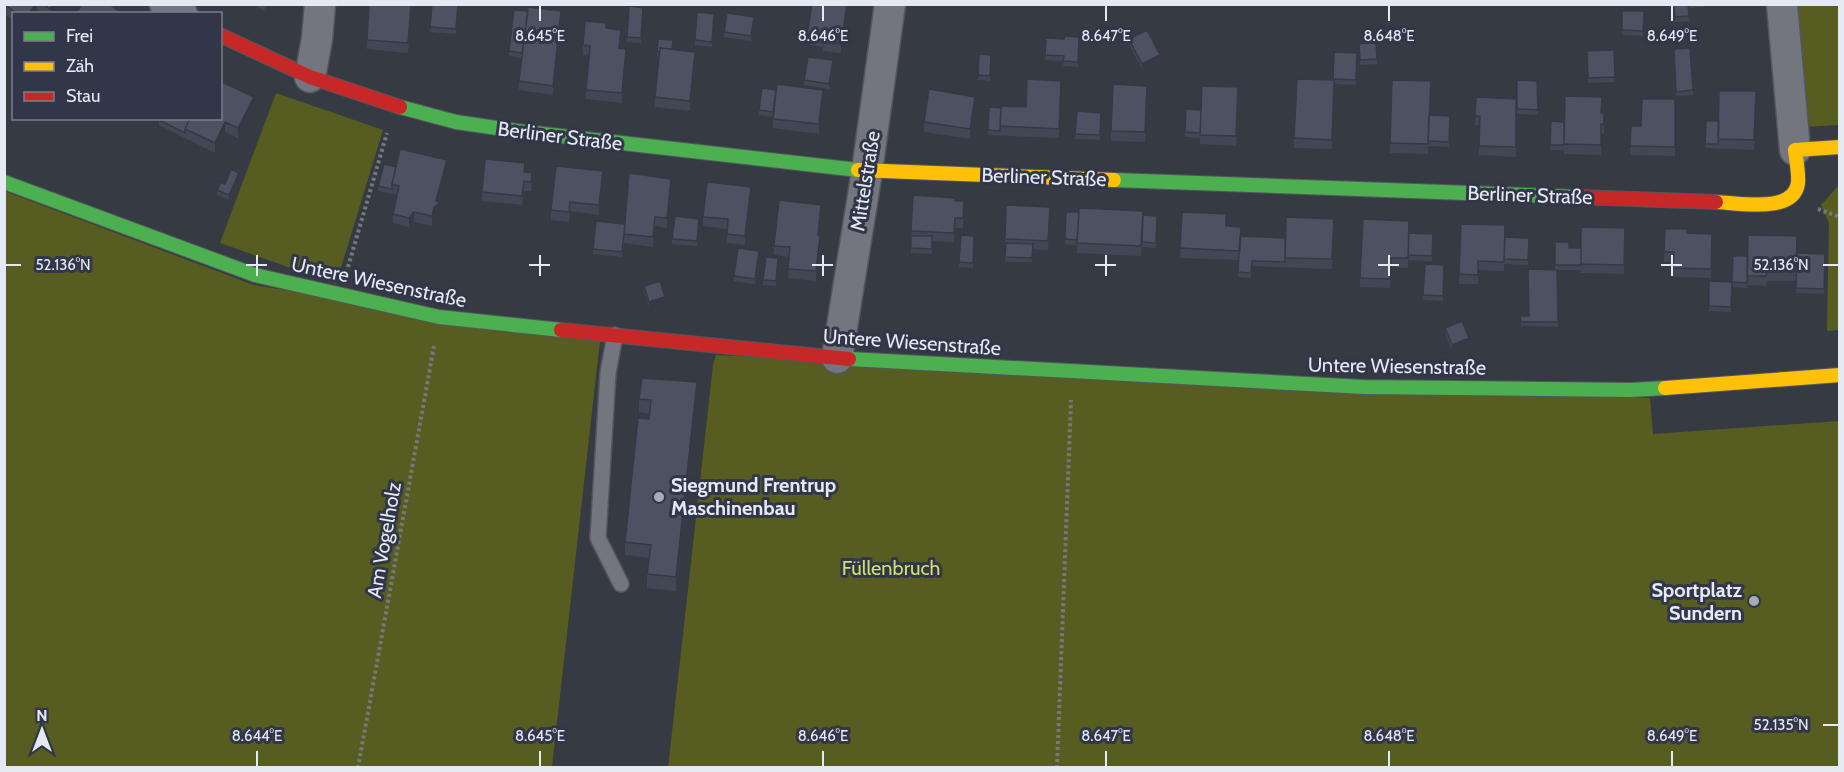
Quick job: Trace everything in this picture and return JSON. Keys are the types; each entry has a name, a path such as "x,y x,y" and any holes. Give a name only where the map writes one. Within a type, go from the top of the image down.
{"street":[{"path":"165,4 179,12"},
{"path":"310,77 320,4"},
{"name":"Mittelstraße","path":"837,358 867,171 890,4"},
{"path":"1782,4 1796,150 1839,147"},
{"name":"Berliner Straße","path":"222,36 310,77 395,106 456,122 867,171 1779,204 1793,196 1798,183 1796,150"},
{"name":"Untere Wiesenstraße","path":"4,183 255,275 439,317 837,358 1364,387 1631,390 1839,375"}],"lane":[{"path":"615,335 608,373 598,538 621,584"}],"path":[{"path":"339,296 395,106"},
{"name":"Am Vogelholz","path":"358,768 439,317"},
{"path":"1056,768 1072,372"}],"green space":[{"path":"1797,5 1839,5 1839,125 1806,127"},
{"path":"276,93 383,130 336,284 220,243"},
{"path":"1839,185 1839,330 1827,331 1829,223 1821,205"},
{"path":"4,191 254,285 600,341 552,767 5,767"},
{"name":"Füllenbruch","path":"716,355 1650,398 1653,434 1839,421 1839,767 668,768 713,365"}],"building":[{"path":"35,4 30,12 15,12 5,5"},
{"path":"43,4 53,4 50,9"},
{"path":"82,4 109,4 120,12 77,12"},
{"path":"369,4 411,5 408,43 367,40"},
{"path":"432,4 458,4 456,29 430,27"},
{"path":"812,4 847,4 841,44 823,41 824,37 807,35"},
{"path":"1674,4 1688,4 1689,16 1675,17"},
{"path":"629,6 643,8 641,38 627,37"},
{"path":"528,7 561,11 553,86 519,81"},
{"path":"514,10 528,11 522,53 509,51"},
{"path":"1622,11 1644,11 1643,31 1622,30"},
{"path":"697,12 714,14 712,42 695,40"},
{"path":"727,13 754,17 751,36 724,32"},
{"path":"585,21 606,23 606,28 621,30 619,48 626,49 622,93 586,90 590,46 583,45"},
{"path":"1147,30 1160,55 1142,64 1129,39"},
{"path":"1065,36 1079,37 1078,62 1063,61 1064,56 1045,55 1046,38 1064,39"},
{"path":"658,39 673,40 672,49 660,48 660,52 657,52"},
{"path":"1376,42 1377,59 1360,60 1359,44"},
{"path":"660,48 695,52 690,101 655,97"},
{"path":"1690,48 1693,90 1676,92 1674,49"},
{"path":"1614,50 1615,77 1588,78 1587,51"},
{"path":"1334,52 1357,53 1356,80 1333,79"},
{"path":"979,54 991,55 990,76 978,75"},
{"path":"808,57 833,60 829,84 804,80"},
{"path":"1027,79 1061,81 1059,129 1000,126 1001,106 1026,107"},
{"path":"1297,79 1334,80 1332,140 1294,138"},
{"path":"1392,80 1431,81 1428,144 1390,143"},
{"path":"1517,80 1537,81 1538,110 1517,109"},
{"path":"222,82 254,97 238,128 225,122 215,143 185,129 189,120 222,120"},
{"path":"777,84 823,90 819,124 773,119"},
{"path":"1113,84 1147,86 1145,132 1111,131"},
{"path":"1202,86 1238,87 1236,136 1200,135"},
{"path":"762,88 776,90 773,112 759,110"},
{"path":"929,89 975,97 970,129 924,122"},
{"path":"1719,91 1756,91 1754,140 1718,139"},
{"path":"1565,96 1602,97 1601,113 1604,113 1604,124 1601,124 1601,145 1564,144"},
{"path":"1476,97 1516,99 1516,147 1479,146 1480,116 1475,116"},
{"path":"1642,99 1675,99 1675,147 1630,146 1631,126 1641,126"},
{"path":"989,107 1001,108 1000,131 988,130"},
{"path":"1186,109 1201,110 1200,133 1185,132"},
{"path":"1077,111 1101,113 1100,135 1075,134"},
{"path":"1429,115 1450,116 1449,142 1428,141"},
{"path":"159,120 189,120 185,133"},
{"path":"1551,121 1564,122 1564,145 1550,145"},
{"path":"1706,121 1719,121 1718,144 1705,144"},
{"path":"400,149 447,160 436,200 439,204 434,207 432,216 414,212 409,218 393,214 399,186 392,184"},
{"path":"485,159 525,163 524,172 532,173 531,182 524,181 522,196 482,192"},
{"path":"384,164 396,167 392,189 378,186"},
{"path":"556,166 603,171 599,205 570,202 569,212 551,210"},
{"path":"231,169 239,173 229,195 217,190 221,182 225,184"},
{"path":"629,173 671,179 667,218 655,217 653,237 624,234"},
{"path":"707,182 751,187 745,236 727,234 728,219 703,217"},
{"path":"913,195 955,198 955,201 964,201 963,218 955,218 954,233 911,231"},
{"path":"779,200 821,205 816,271 788,269 790,247 774,246"},
{"path":"1006,205 1050,207 1048,241 1005,239"},
{"path":"1079,208 1143,211 1141,246 1077,243"},
{"path":"1066,212 1079,212 1077,240 1065,239"},
{"path":"1182,212 1226,214 1226,226 1241,227 1240,251 1180,248"},
{"path":"1143,215 1157,216 1156,243 1142,242"},
{"path":"675,216 699,219 697,241 672,239"},
{"path":"1286,217 1334,219 1332,259 1285,258"},
{"path":"1363,219 1409,221 1408,258 1391,258 1390,279 1360,278"},
{"path":"596,221 625,224 622,252 593,249"},
{"path":"1461,224 1505,225 1504,262 1478,261 1478,275 1459,274"},
{"path":"1581,227 1625,228 1624,265 1581,264"},
{"path":"1665,229 1687,229 1687,233 1712,234 1711,269 1673,268 1674,252 1664,252"},
{"path":"1409,233 1433,234 1432,256 1408,255"},
{"path":"961,235 974,236 973,263 959,262"},
{"path":"1748,235 1797,236 1796,272 1767,271 1766,276 1747,276"},
{"path":"911,236 932,236 932,249 911,248"},
{"path":"1240,236 1285,238 1285,262 1252,261 1251,273 1238,272"},
{"path":"1505,237 1529,238 1528,260 1504,259"},
{"path":"1555,242 1569,242 1569,248 1581,248 1581,265 1555,265"},
{"path":"1006,243 1033,244 1032,258 1005,257"},
{"path":"738,248 759,251 755,279 734,276"},
{"path":"1797,253 1825,254 1824,289 1796,288"},
{"path":"1733,256 1748,256 1747,283 1732,282"},
{"path":"766,257 778,258 776,281 763,280"},
{"path":"1425,264 1444,265 1443,296 1423,295"},
{"path":"1528,269 1557,270 1558,322 1521,322 1520,316 1529,316"},
{"path":"660,281 665,297 649,302 644,286"},
{"path":"1709,281 1732,282 1731,307 1709,306"},
{"path":"1462,321 1469,338 1452,345 1445,328"},
{"name":"Siegmund Frentrup Maschinenbau","path":"642,378 697,382 676,577 647,574 651,545 625,542 638,418 649,419 651,400 639,399"}],"traffic: fast":[{"path":"400,107 456,122 517,131 858,170"},
{"path":"1114,180 1577,197"},
{"path":"4,182 255,275 439,317 561,330"},
{"path":"849,359 1364,387 1631,390 1665,388"}],"traffic: slow":[{"path":"1716,202 1751,205 1776,203 1787,199 1794,193 1798,183 1795,150 1840,147"},
{"path":"858,170 1114,180"},
{"path":"1665,388 1840,375"}],"traffic: jam":[{"path":"222,36 310,77 400,107"},
{"path":"1577,197 1716,202"},
{"path":"561,330 849,359"}],"place":[{"name":"Siegmund Frentrup Maschinenbau","path":"659,497"},
{"name":"Sportplatz Sundern","path":"1754,601"}]}
